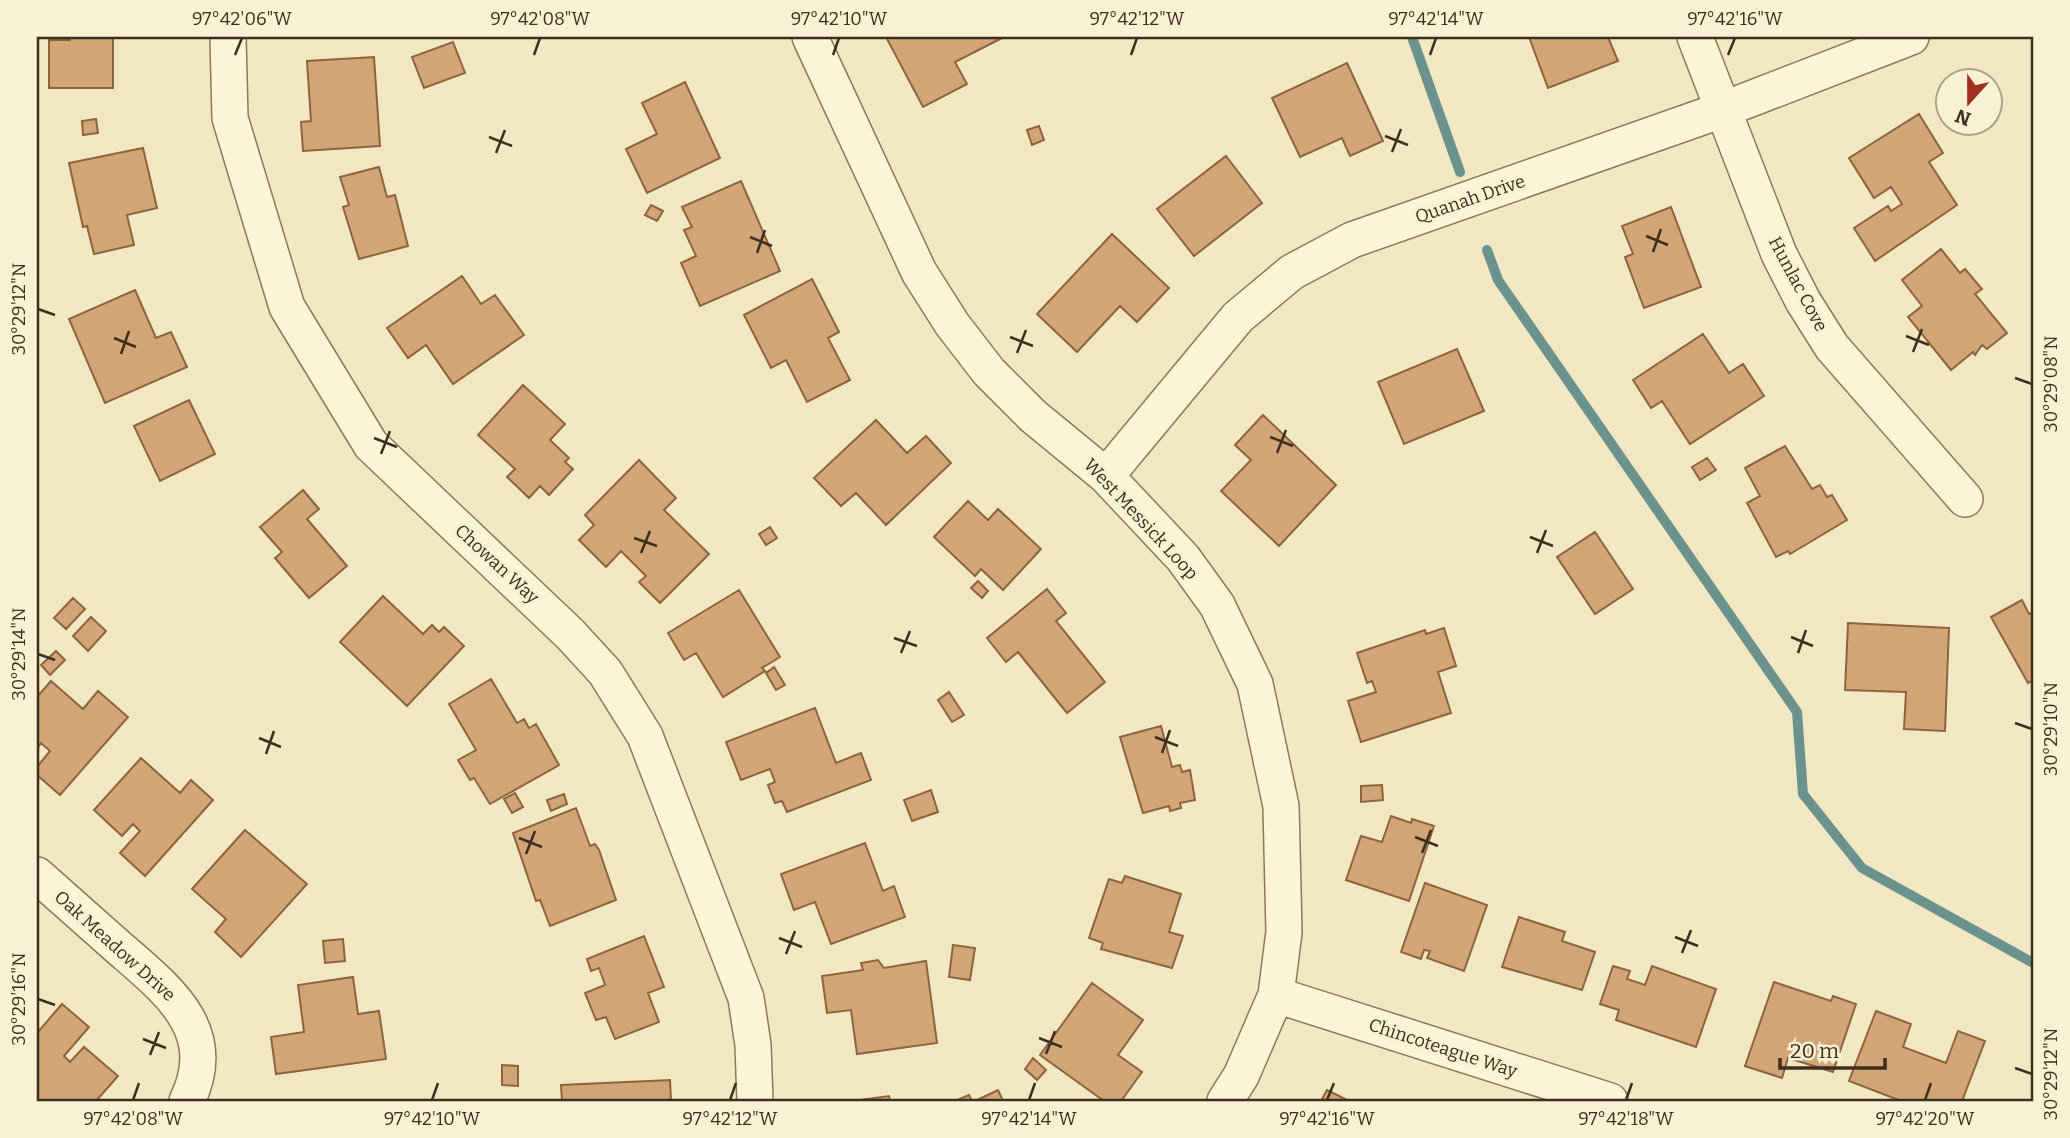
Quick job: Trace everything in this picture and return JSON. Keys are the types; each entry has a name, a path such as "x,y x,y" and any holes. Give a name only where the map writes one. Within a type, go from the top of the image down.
{"street":[{"name":"Chowan Way","path":"228,37 230,118 287,307 371,445 570,634 604,672 645,736 746,998 753,1045 755,1101"},
{"name":"West Messick Loop","path":"810,37 919,272 952,324 989,372 1033,416 1106,476 1182,558 1217,605 1255,684 1282,806 1284,932 1276,995 1241,1076 1225,1101"},
{"name":"Hunlac Cove","path":"1695,37 1721,110 1779,254 1803,301 1832,346 1965,499"},
{"name":"Quanah Drive","path":"1106,476 1238,317 1292,272 1352,240 1721,110 1911,37"},
{"name":"Oak Meadow Drive","path":"37,875 174,996 191,1024 199,1058 194,1087 187,1101"},
{"name":"Chincoteague Way","path":"1276,995 1610,1101"}],"building":[{"path":"70,37 137,37 113,38 113,88 49,88 49,40 70,40"},
{"path":"886,37 1004,37 955,62 967,84 923,107"},
{"path":"1529,37 1608,37 1618,61 1548,88"},
{"path":"453,42 465,73 424,88 412,57"},
{"path":"374,57 380,146 303,151 301,122 311,121 307,61"},
{"path":"1347,63 1383,141 1350,156 1342,138 1300,157 1272,98"},
{"path":"685,82 720,158 647,193 626,149 657,134 642,103"},
{"path":"1919,114 1943,153 1929,162 1957,205 1875,261 1854,228 1888,206 1891,211 1902,204 1891,187 1874,198 1849,158"},
{"path":"96,119 98,133 83,135 82,121"},
{"path":"1039,126 1044,140 1032,145 1027,130"},
{"path":"143,148 157,208 127,215 134,245 94,254 87,226 83,227 69,163"},
{"path":"1226,156 1262,203 1194,256 1157,209"},
{"path":"379,167 387,197 395,195 408,246 359,259 343,207 349,205 340,177"},
{"path":"741,181 780,271 700,306 681,263 696,256 684,230 692,227 682,207"},
{"path":"651,205 663,211 657,221 645,215"},
{"path":"1671,207 1701,287 1644,308 1625,257 1633,254 1622,226"},
{"path":"1112,234 1169,288 1137,322 1120,306 1077,352 1037,314"},
{"path":"1941,249 1960,273 1965,269 1982,289 1975,294 2007,333 1987,349 1982,345 1975,355 1973,352 1951,370 1908,317 1922,306 1902,280"},
{"path":"462,276 481,304 495,295 524,335 453,384 426,345 408,358 387,328"},
{"path":"812,279 839,332 828,338 850,380 807,402 786,360 771,368 744,315"},
{"path":"135,290 156,338 171,332 187,367 105,403 69,319"},
{"path":"1703,334 1729,373 1743,364 1764,396 1690,444 1662,401 1651,408 1633,380"},
{"path":"1457,349 1484,411 1404,444 1378,382"},
{"path":"523,385 565,424 550,440 569,458 565,462 573,469 549,495 540,486 529,498 507,477 515,469 478,435"},
{"path":"189,400 215,454 160,481 134,426"},
{"path":"1263,415 1336,485 1279,546 1221,491 1251,460 1235,445"},
{"path":"876,420 907,453 926,436 951,463 886,525 856,493 841,506 814,478"},
{"path":"1785,446 1812,489 1820,485 1827,497 1832,495 1847,520 1790,554 1788,551 1776,557 1747,503 1760,496 1745,468"},
{"path":"1707,458 1716,470 1700,480 1692,467"},
{"path":"639,460 676,498 664,510 709,554 660,603 639,582 646,576 621,551 606,567 579,540 594,525 585,515"},
{"path":"303,490 319,509 307,519 347,566 309,598 275,558 282,552 260,527"},
{"path":"968,501 988,520 998,509 1041,549 1003,590 981,569 975,576 934,537"},
{"path":"770,527 777,538 766,545 759,534"},
{"path":"1595,532 1633,589 1595,614 1557,557"},
{"path":"978,581 988,591 982,598 971,588"},
{"path":"1047,589 1066,613 1056,621 1105,682 1067,713 1018,652 1006,662 987,638"},
{"path":"739,590 780,657 762,668 765,671 723,697 696,653 684,660 668,633"},
{"path":"383,596 423,634 432,625 439,632 444,627 464,646 407,706 340,642"},
{"path":"73,598 85,609 66,629 54,618"},
{"path":"2022,600 2029,614 2033,612 2033,680 2028,683 1991,617"},
{"path":"91,617 106,631 88,651 73,636"},
{"path":"1848,623 1949,628 1945,731 1904,729 1906,692 1845,690"},
{"path":"1444,628 1456,666 1438,672 1451,713 1361,742 1348,701 1376,692 1372,681 1367,683 1357,653 1425,630 1426,634"},
{"path":"56,651 65,660 50,675 41,665"},
{"path":"774,667 785,685 776,690 766,673"},
{"path":"491,679 517,723 524,719 529,728 536,724 559,765 490,804 474,778 470,780 458,760 476,750 449,704"},
{"path":"51,681 83,709 98,691 128,717 60,795 37,775 37,767 50,751 41,743 37,749 37,697"},
{"path":"949,692 964,715 952,722 938,700"},
{"path":"815,708 836,763 861,753 871,780 787,812 782,801 775,803 768,785 775,782 770,769 741,780 726,742"},
{"path":"1161,726 1172,767 1180,765 1182,772 1190,770 1195,800 1180,803 1181,808 1170,811 1169,806 1143,813 1120,737"},
{"path":"141,758 180,793 191,780 213,800 145,876 120,853 140,831 133,824 122,836 94,810"},
{"path":"1382,785 1383,800 1361,802 1361,786"},
{"path":"931,790 938,812 912,821 904,800"},
{"path":"515,793 523,807 512,813 504,799"},
{"path":"564,794 567,804 551,811 547,800"},
{"path":"576,808 590,846 595,844 599,850 616,900 550,926 540,900 536,901 513,833"},
{"path":"1391,816 1411,823 1412,819 1434,826 1409,901 1346,880 1361,836 1382,842"},
{"path":"245,830 307,884 241,957 215,932 226,919 192,889"},
{"path":"865,843 883,891 894,886 905,917 831,944 815,902 794,910 781,874"},
{"path":"1125,876 1181,894 1169,932 1183,936 1172,968 1101,949 1103,943 1089,938 1109,879 1122,883"},
{"path":"1425,883 1487,905 1464,971 1427,958 1430,951 1424,950 1421,959 1401,952"},
{"path":"1519,917 1565,932 1562,941 1595,952 1582,990 1502,967"},
{"path":"644,936 664,987 648,993 659,1022 615,1039 606,1017 596,1020 585,993 605,985 599,968 591,971 587,959"},
{"path":"343,939 345,961 325,963 323,941"},
{"path":"953,945 975,948 970,980 949,977"},
{"path":"878,960 884,968 926,961 937,1043 857,1054 851,1010 827,1013 822,976 863,970 861,963"},
{"path":"1613,966 1630,971 1627,979 1645,985 1652,966 1716,989 1696,1047 1616,1020 1619,1010 1600,1004"},
{"path":"353,977 358,1014 379,1011 386,1059 276,1074 271,1037 304,1032 298,985"},
{"path":"1774,982 1831,1001 1833,996 1856,1004 1833,1072 1788,1058 1782,1078 1745,1066"},
{"path":"1092,983 1143,1020 1118,1055 1142,1072 1121,1101 1104,1101 1040,1055"},
{"path":"62,1004 89,1027 64,1056 70,1062 84,1047 118,1076 96,1101 37,1101 37,1033"},
{"path":"1876,1011 1911,1024 1903,1047 1946,1063 1958,1031 1985,1041 1962,1101 1901,1101 1849,1081"},
{"path":"1033,1058 1046,1070 1037,1080 1025,1069"},
{"path":"502,1065 518,1066 518,1086 502,1085"},
{"path":"670,1080 671,1101 562,1101 561,1085"},
{"path":"998,1090 1003,1101 975,1101"},
{"path":"1327,1090 1349,1101 1321,1101"},
{"path":"969,1095 972,1101 955,1101"},
{"path":"889,1096 890,1101 852,1101"}],"waterway":[{"path":"1412,37 1460,172"},
{"path":"1487,250 1498,280 1797,712 1803,794 1862,868 2033,963"}]}
